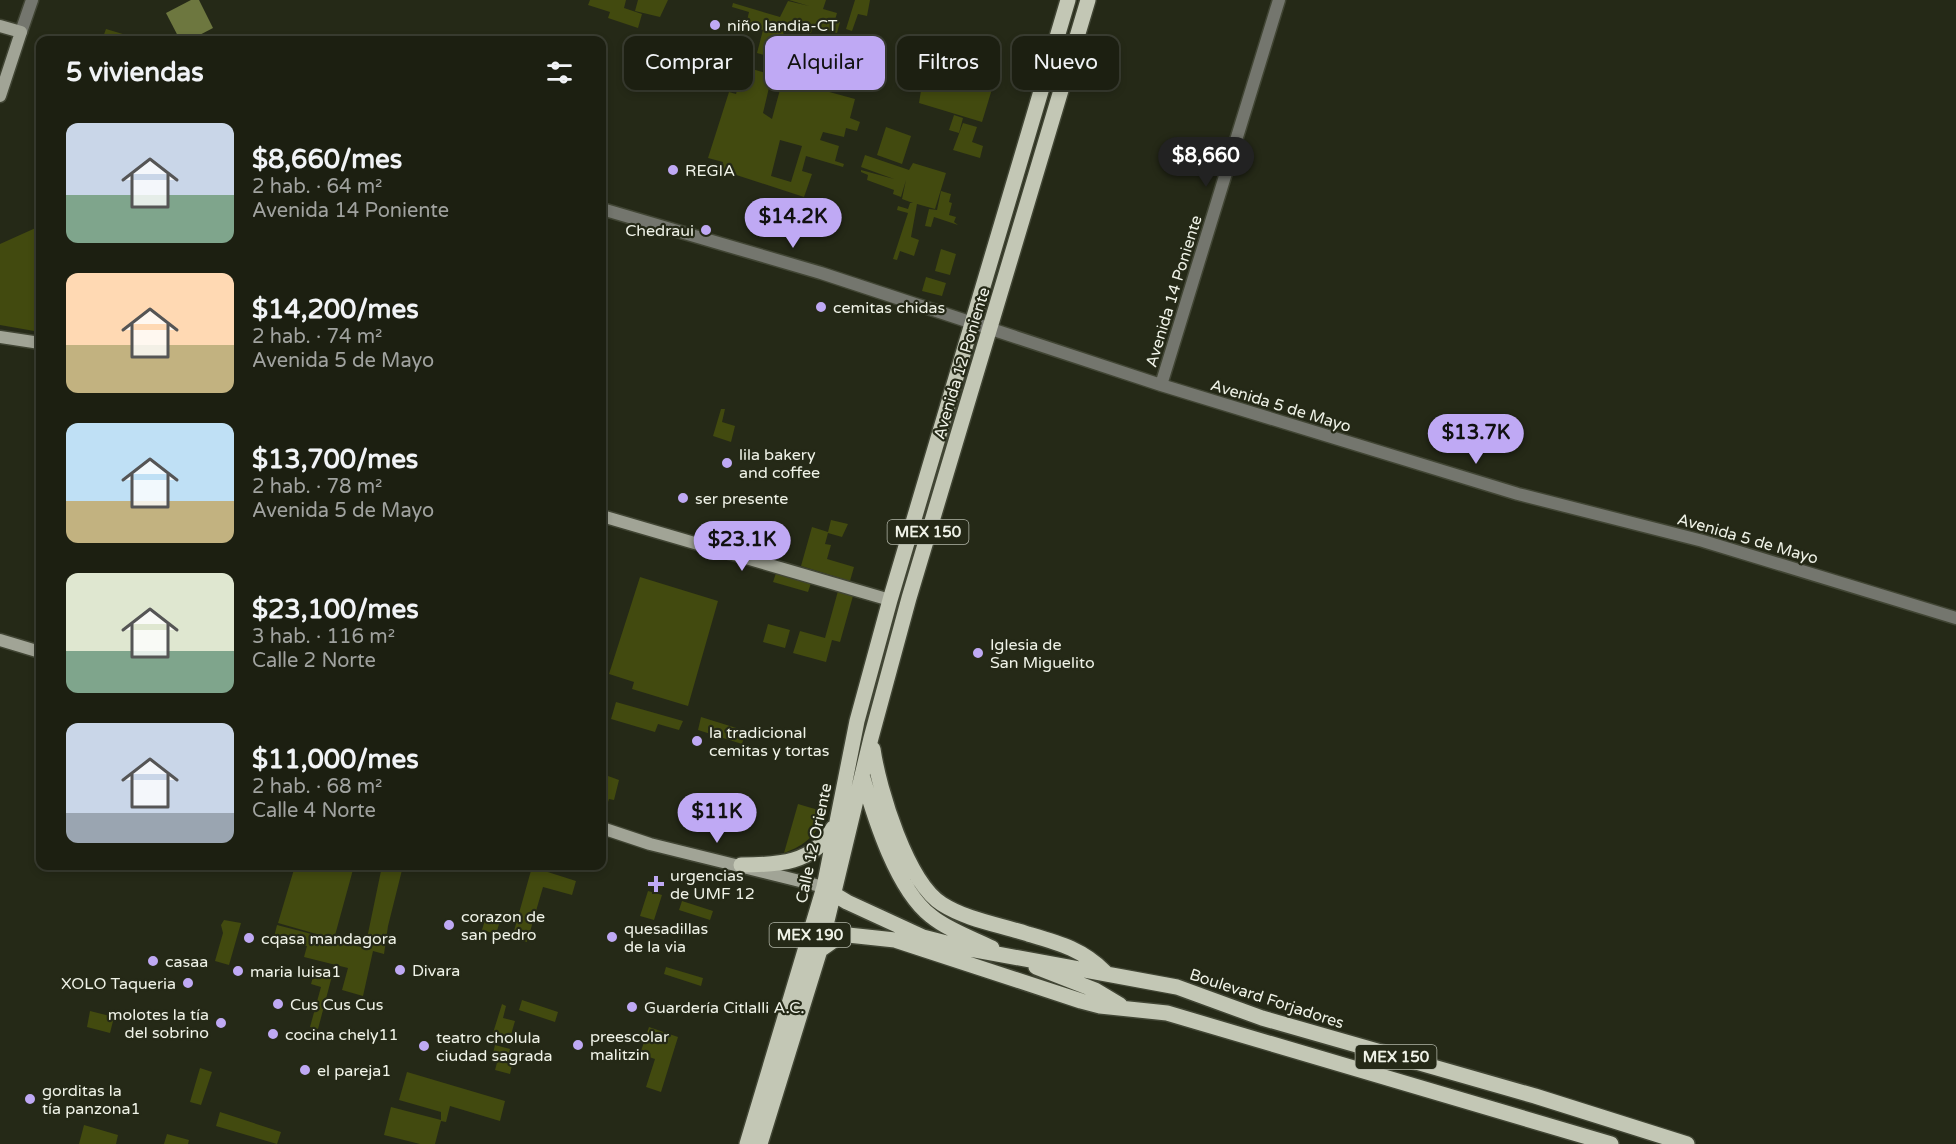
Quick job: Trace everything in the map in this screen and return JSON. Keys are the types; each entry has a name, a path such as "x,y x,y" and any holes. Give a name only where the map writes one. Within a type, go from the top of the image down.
{"main road":[{"name":"Avenida 12 Poniente","path":"857,721 890,600 1068,0"},
{"name":"Avenida 12 Poniente","path":"871,738 928,532 1088,0"},
{"path":"0,26 21,32 0,96"},
{"path":"0,337 36,342"},
{"path":"606,517 890,600"},
{"path":"0,640 36,651"},
{"name":"Calle 12 Oriente","path":"760,1144 820,950 837,820 857,721"},
{"name":"MEX 150","path":"857,721 858,750 863,779 899,876 913,899 942,924 1008,955 1095,990 1123,1007 1167,1013 1611,1144"},
{"name":"Calle 12 Oriente","path":"747,1144 829,891 863,779 871,738"},
{"name":"MEX 150","path":"871,738 880,786 911,866 926,891 941,903 957,911 1089,956 1105,972"},
{"path":"741,866 797,861 825,840 837,820"},
{"path":"606,829 829,891"},
{"name":"Boulevard Forjadores","path":"829,891 923,937 970,949 1177,987 1262,1018 1535,1096 1687,1144"},
{"path":"820,950 837,938 848,935 895,940 1081,1001 1100,1006 1123,1007"}],"street":[{"path":"21,32 32,0"},
{"name":"Avenida 14 Poniente","path":"1161,385 1279,0"},
{"name":"Avenida 5 de Mayo","path":"606,210 821,273 991,327 1161,385 1518,494 1703,541 1956,618"}],"shaded area":[{"path":"191,0 199,0 213,28 198,36 178,36 166,13"},
{"path":"590,0 626,0 624,8 642,14 638,28 608,18 610,12 588,5"},
{"path":"638,0 668,0 660,17 635,11"},
{"path":"789,0 826,0 823,9 837,13 835,20 840,22 837,33 813,26 811,33 790,25 785,27 783,36 765,36 765,55 757,53 763,30 746,25 749,12 732,7 733,3 780,17 788,1 809,6"},
{"path":"855,0 870,0 867,16 858,14 852,31 846,29"},
{"path":"106,29 130,36 103,36"},
{"path":"753,69 765,73 765,90 768,90 763,113 772,119 780,90 822,90 855,99 850,118 860,122 857,131 846,128 844,137 823,132 820,140 839,146 835,161 844,164 843,167 806,156 802,171 812,174 804,197 721,170 723,162 708,158 729,92 736,94 737,90 753,90","holes":["780,140 802,146 791,182 771,176"]},
{"path":"921,90 992,90 982,122 919,103"},
{"path":"954,115 963,118 959,133 949,130"},
{"path":"963,123 977,127 972,142 983,146 980,158 953,150"},
{"path":"886,127 911,136 902,164 877,155"},
{"path":"865,155 909,170 913,163 946,173 935,209 917,204 911,237 919,240 914,256 900,251 897,260 893,259 908,213 897,210 898,206 908,209 910,203 913,203 902,199 906,180 901,197 893,194 894,190 867,180 868,175 861,170 894,179 861,167"},
{"path":"941,191 951,194 949,202 952,203 949,215 956,217 954,222 958,225 934,217 931,227 925,226 929,209 937,210"},
{"path":"36,228 36,331 0,325 0,244"},
{"path":"941,249 956,254 950,275 935,271"},
{"path":"926,277 946,283 942,296 922,291"},
{"path":"721,409 725,409 722,422 735,426 731,442 713,436"},
{"path":"831,520 848,524 842,537 828,533 825,544 831,545 827,559 854,567 850,581 801,566 812,527 828,532"},
{"path":"776,573 811,583 808,592 773,582"},
{"path":"640,577 718,601 688,706 632,689 634,682 609,674"},
{"path":"838,591 853,596 840,642 832,640 826,662 793,653 800,631 825,638"},
{"path":"768,624 790,630 785,648 763,642"},
{"path":"616,702 683,721 679,730 658,724 655,732 611,719"},
{"path":"701,717 746,731 742,744 698,730"},
{"path":"608,776 619,780 614,800 609,799 608,802 606,802"},
{"path":"798,804 825,812 819,827 810,838 784,853"},
{"path":"294,870 353,870 334,939 278,923"},
{"path":"381,870 402,870 388,926 384,954 373,951 363,996 342,990 348,968 304,957 307,946 274,937 277,925 365,948"},
{"path":"531,870 541,870 576,881 572,895 543,887 527,942 512,938"},
{"path":"648,891 662,895 654,920 640,916"},
{"path":"682,901 713,911 710,920 679,910"},
{"path":"487,913 501,918 496,934 482,930"},
{"path":"224,920 241,923 229,965 215,961 223,933 221,925"},
{"path":"666,967 703,978 701,986 664,974"},
{"path":"315,970 332,976 318,1029 310,1027 321,987 311,984"},
{"path":"522,1000 558,1012 555,1022 519,1010"},
{"path":"502,1004 506,1006 503,1018 515,1021 510,1038 493,1033"},
{"path":"90,1011 114,1017 110,1033 87,1027"},
{"path":"649,1027 678,1037 661,1092 646,1087 655,1059 640,1054"},
{"path":"495,1045 510,1049 508,1058 513,1061 510,1074 495,1070 498,1059 492,1057"},
{"path":"200,1068 212,1072 201,1105 190,1102"},
{"path":"407,1072 505,1101 500,1121 450,1106 446,1122 441,1121 435,1144 420,1144 384,1135 391,1107 441,1120 441,1112 399,1100"},
{"path":"220,1112 281,1132 277,1144 216,1126"},
{"path":"84,1125 118,1135 116,1144 79,1144"},
{"path":"167,1134 189,1140 188,1144 164,1144"}],"place":[{"name":"niño landia-CT","path":"715,25"},
{"name":"REGIA","path":"673,170"},
{"name":"Chedraui","path":"706,230"},
{"name":"cemitas chidas","path":"821,307"},
{"name":"lila bakery and coffee","path":"727,463"},
{"name":"ser presente","path":"683,498"},
{"name":"Iglesia de San Miguelito","path":"978,653"},
{"name":"la tradicional cemitas y tortas","path":"697,741"},
{"name":"urgencias de UMF 12","path":"656,884"},
{"name":"corazon de san pedro","path":"449,925"},
{"name":"quesadillas de la via","path":"612,937"},
{"name":"cqasa mandagora","path":"249,938"},
{"name":"casaa","path":"153,961"},
{"name":"Divara","path":"400,970"},
{"name":"maria luisa1","path":"238,971"},
{"name":"XOLO Taqueria","path":"188,983"},
{"name":"Cus Cus Cus","path":"278,1004"},
{"name":"Guardería Citlalli A.C.","path":"632,1007"},
{"name":"molotes la tía del sobrino","path":"221,1023"},
{"name":"cocina chely11","path":"273,1034"},
{"name":"preescolar malitzin","path":"578,1045"},
{"name":"teatro cholula ciudad sagrada","path":"424,1046"},
{"name":"el pareja1","path":"305,1070"},
{"name":"gorditas la tía panzona1","path":"30,1099"}]}
